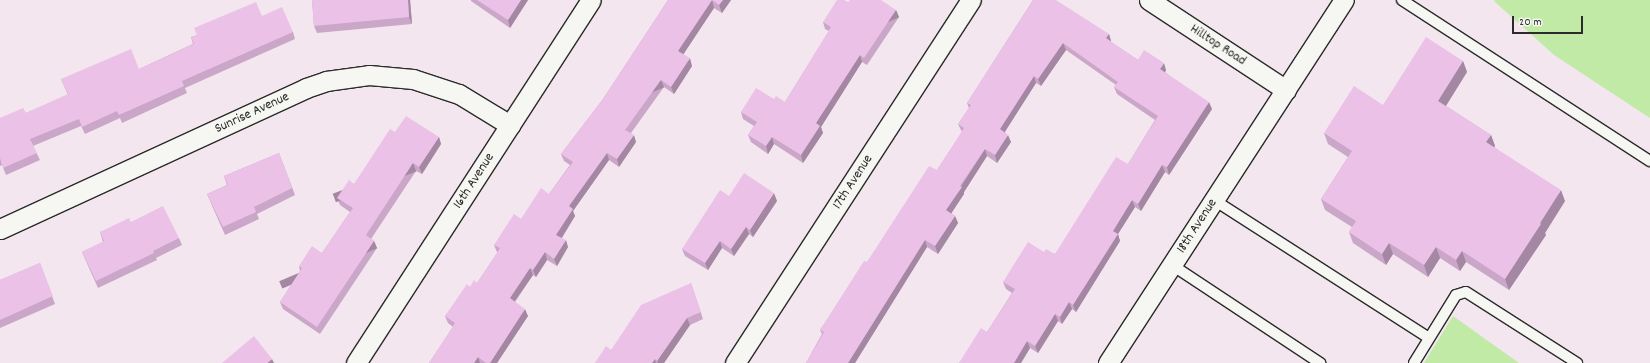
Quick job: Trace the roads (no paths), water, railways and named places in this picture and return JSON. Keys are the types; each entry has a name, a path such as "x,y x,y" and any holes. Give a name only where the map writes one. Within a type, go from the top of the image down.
{"street":[{"name":"16th Avenue","path":"356,363 591,0"},
{"name":"17th Avenue","path":"735,363 972,0"},
{"name":"Hilltop Road","path":"1149,0 1286,90"},
{"name":"18th Avenue","path":"1108,363 1344,0"},
{"name":"Sunrise Avenue","path":"0,229 298,92 326,81 369,75 414,79 459,94 510,125"}],"lane":[{"path":"1402,0 1650,161"},
{"path":"1214,200 1429,338"},
{"path":"1172,265 1320,363"},
{"path":"1414,363 1456,295 1466,292 1577,363"}]}
